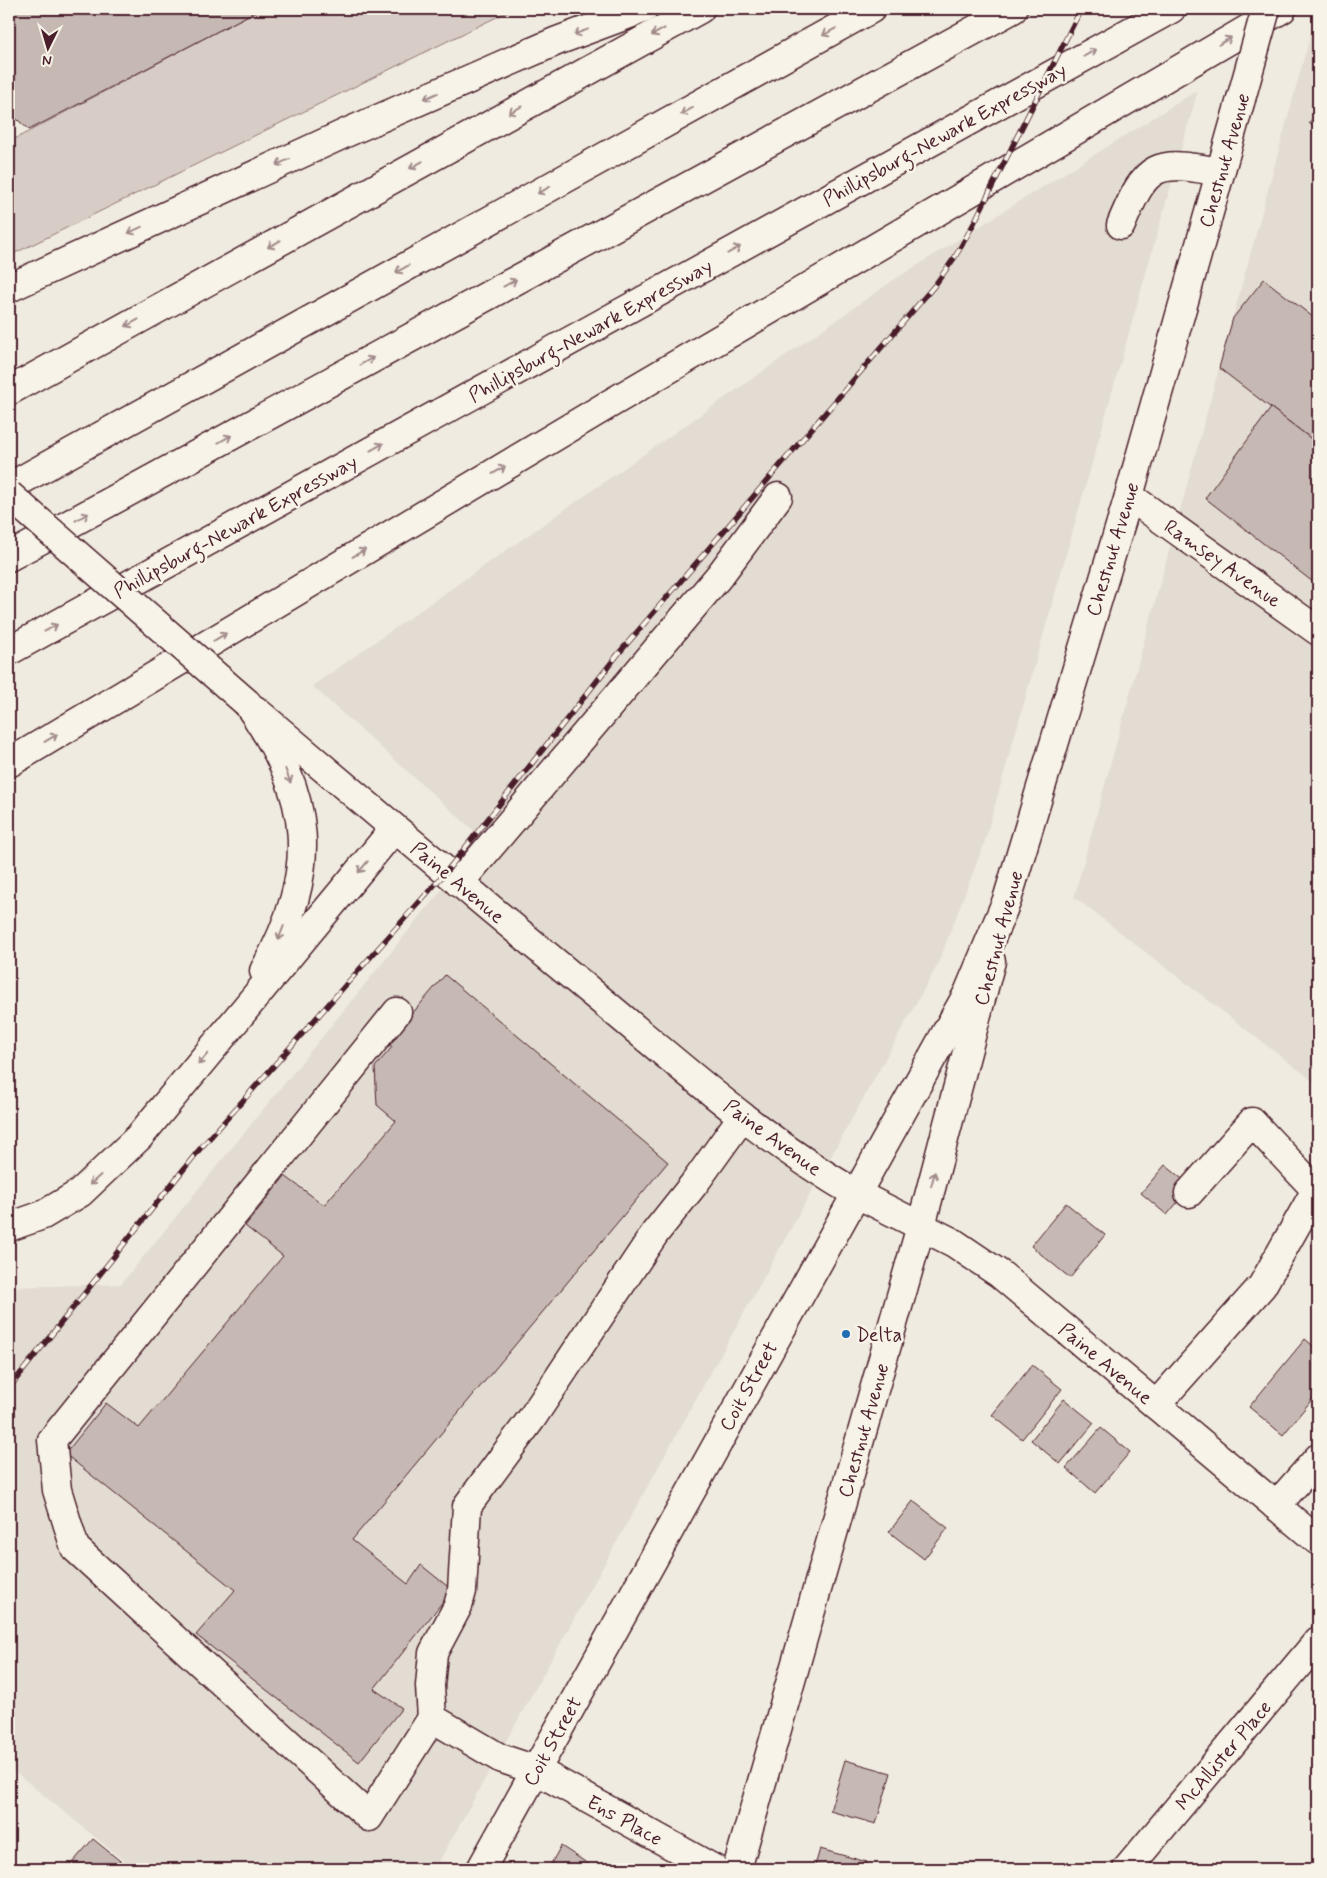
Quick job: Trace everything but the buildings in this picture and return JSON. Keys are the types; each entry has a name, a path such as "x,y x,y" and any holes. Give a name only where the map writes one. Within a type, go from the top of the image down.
{"main road":[{"path":"9,288 348,132 557,40 643,9"},
{"path":"9,391 700,9"},
{"path":"9,487 871,9"},
{"path":"9,557 1013,9"},
{"name":"Phillipsburg-Newark Expressway","path":"9,651 1171,9"},
{"name":"Chestnut Avenue","path":"737,1869 921,1226 1007,900 1129,496 1266,9"},
{"path":"9,763 610,403 1282,9"},
{"path":"1121,225 1134,194 1148,175 1162,167 1172,165 1188,166 1220,172"},
{"name":"Paine Avenue","path":"9,495 394,829 742,1116 804,1162 855,1193 962,1248 1000,1274 1318,1542"},
{"name":"Ramsey Avenue","path":"1129,496 1318,631"},
{"path":"459,883 720,575 778,497"},
{"path":"231,1026 266,966 279,938 290,909 302,861 303,836 294,792 276,748 247,703"},
{"path":"9,1227 61,1206 98,1178 139,1137 394,829"},
{"name":"Coit Street","path":"481,1869 855,1193 968,993 1007,900"},
{"path":"397,1012 52,1440 57,1490 76,1548 369,1817 432,1718 430,1686 433,1654 458,1606 462,1591 467,1506 532,1418 655,1233 694,1184 742,1116"},
{"path":"1156,1405 1262,1286 1316,1190 1252,1122 1189,1193"},
{"path":"1276,1506 1318,1458"},
{"name":"McAllister Place","path":"1127,1869 1318,1640"},
{"name":"Ens Place","path":"432,1718 500,1758 536,1770 714,1869"}],"shaded area":[{"path":"260,9 513,9 9,256 9,142"},
{"path":"1318,26 1318,1085 1074,897 1312,29"},
{"path":"1198,90 984,844 938,964 435,1869 134,1869 9,1767 9,1287 121,1284 483,839 312,686 892,281"}],"railway":[{"path":"9,1388 199,1150 446,872 619,653 935,285 955,257 973,225 1081,9"}],"place":[{"name":"Delta","path":"846,1334"}]}
